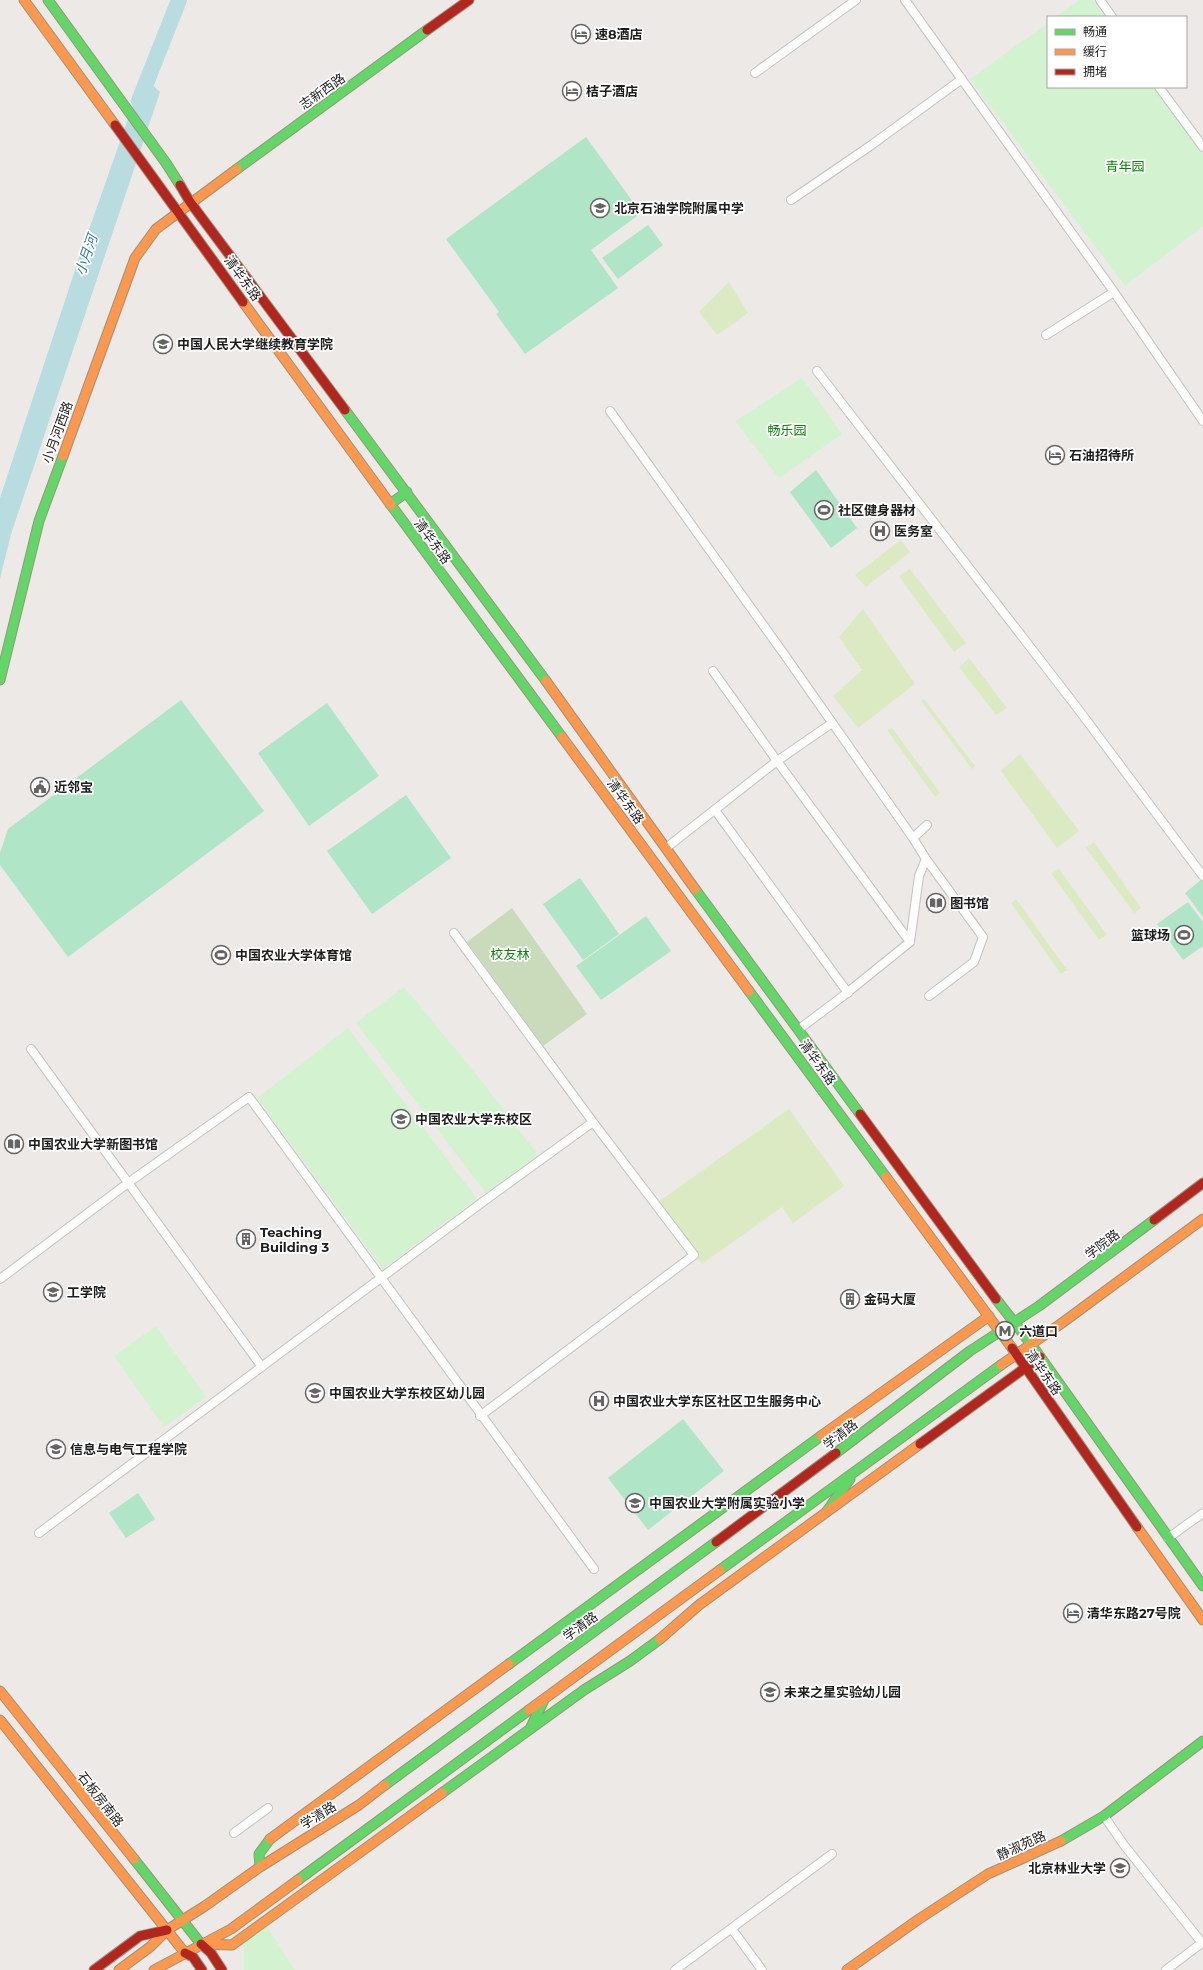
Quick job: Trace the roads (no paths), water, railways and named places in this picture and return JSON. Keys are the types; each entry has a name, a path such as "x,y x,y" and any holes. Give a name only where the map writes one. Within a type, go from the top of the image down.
{"main road":[{"name":"清华东路","path":"24,0 390,504 989,1316 1203,1620"},
{"name":"清华东路","path":"48,0 151,142 190,202 530,659 798,1030 1031,1344 1203,1586"},
{"name":"志新西路","path":"178,212 469,0"},
{"name":"小月河西路","path":"0,680 39,521 135,258 156,229 178,212"},
{"path":"390,504 406,492"},
{"name":"学院路","path":"1000,1332 1119,1248 1203,1183"},
{"path":"154,1970 231,1929 853,1473 1203,1219"},
{"name":"学清路","path":"260,1867 259,1854 270,1839 744,1490 989,1316"},
{"name":"学清路","path":"94,1970 140,1936 167,1930 183,1922 260,1867 359,1805 822,1464 964,1356 1000,1332"},
{"path":"201,1944 232,1945 584,1690 614,1672 683,1621 699,1605 1040,1357"},
{"path":"827,1511 840,1495 853,1473"},
{"name":"石板房南路","path":"0,1691 183,1922 201,1944 211,1953 222,1970"},
{"path":"530,1729 544,1700"},
{"path":"0,1720 185,1953 193,1958 202,1970"},
{"name":"静淑苑路","path":"847,1970 919,1919 988,1874 1062,1841 1104,1816 1203,1741"},
{"name":"学清路","path":"119,1970 150,1947 167,1930"}],"street":[{"path":"755,73 856,0"},
{"path":"905,0 1114,292 1203,420"},
{"path":"1100,0 1111,16"},
{"path":"791,200 870,146 962,79"},
{"path":"1160,88 1203,147"},
{"path":"1046,335 1114,292"},
{"path":"817,371 1075,705 1203,876"},
{"path":"610,411 784,654 913,838 926,859 983,937 974,962 929,996"},
{"path":"713,671 910,942"},
{"path":"666,848 777,761 832,723"},
{"path":"715,810 848,993"},
{"path":"913,838 927,825"},
{"path":"798,1030 848,993 910,942 919,876 926,859"},
{"path":"454,933 593,1122 694,1255 480,1416"},
{"path":"31,1050 262,1366"},
{"path":"0,1279 128,1183 249,1097 480,1416 594,1569"},
{"path":"39,1533 380,1278 593,1122"},
{"path":"1168,1538 1203,1513"},
{"path":"234,1833 268,1808"},
{"path":"1104,1816 1124,1845 1202,1943 1166,1970"},
{"path":"674,1970 732,1929 832,1854"},
{"path":"732,1929 762,1970"}],"water":[{"path":"143,76 160,92 11,534 0,579 0,498 78,261"}],"waterway":[{"name":"小月河","path":"139,101 179,0"}],"place":[{"name":"速8酒店","path":"581,34"},
{"name":"桔子酒店","path":"572,91"},
{"name":"北京石油学院附属中学","path":"600,208"},
{"name":"中国人民大学继续教育学院","path":"163,344"},
{"name":"石油招待所","path":"1055,455"},
{"name":"社区健身器材","path":"824,510"},
{"name":"医务室","path":"880,531"},
{"name":"近邻宝","path":"40,787"},
{"name":"图书馆","path":"936,903"},
{"name":"篮球场","path":"1184,935"},
{"name":"中国农业大学体育馆","path":"221,955"},
{"name":"中国农业大学东校区","path":"401,1119"},
{"name":"中国农业大学新图书馆","path":"14,1144"},
{"name":"Teaching Building 3","path":"246,1239"},
{"name":"工学院","path":"53,1292"},
{"name":"金码大厦","path":"850,1299"},
{"name":"六道口","path":"1005,1331"},
{"name":"中国农业大学东校区幼儿园","path":"315,1393"},
{"name":"中国农业大学东区社区卫生服务中心","path":"599,1401"},
{"name":"信息与电气工程学院","path":"56,1449"},
{"name":"中国农业大学附属实验小学","path":"635,1503"},
{"name":"清华东路27号院","path":"1073,1613"},
{"name":"未来之星实验幼儿园","path":"770,1692"},
{"name":"北京林业大学","path":"1120,1868"}],"park label":[{"name":"青年园","path":"1125,166"},
{"name":"畅乐园","path":"787,430"},
{"name":"校友林","path":"510,954"}]}
